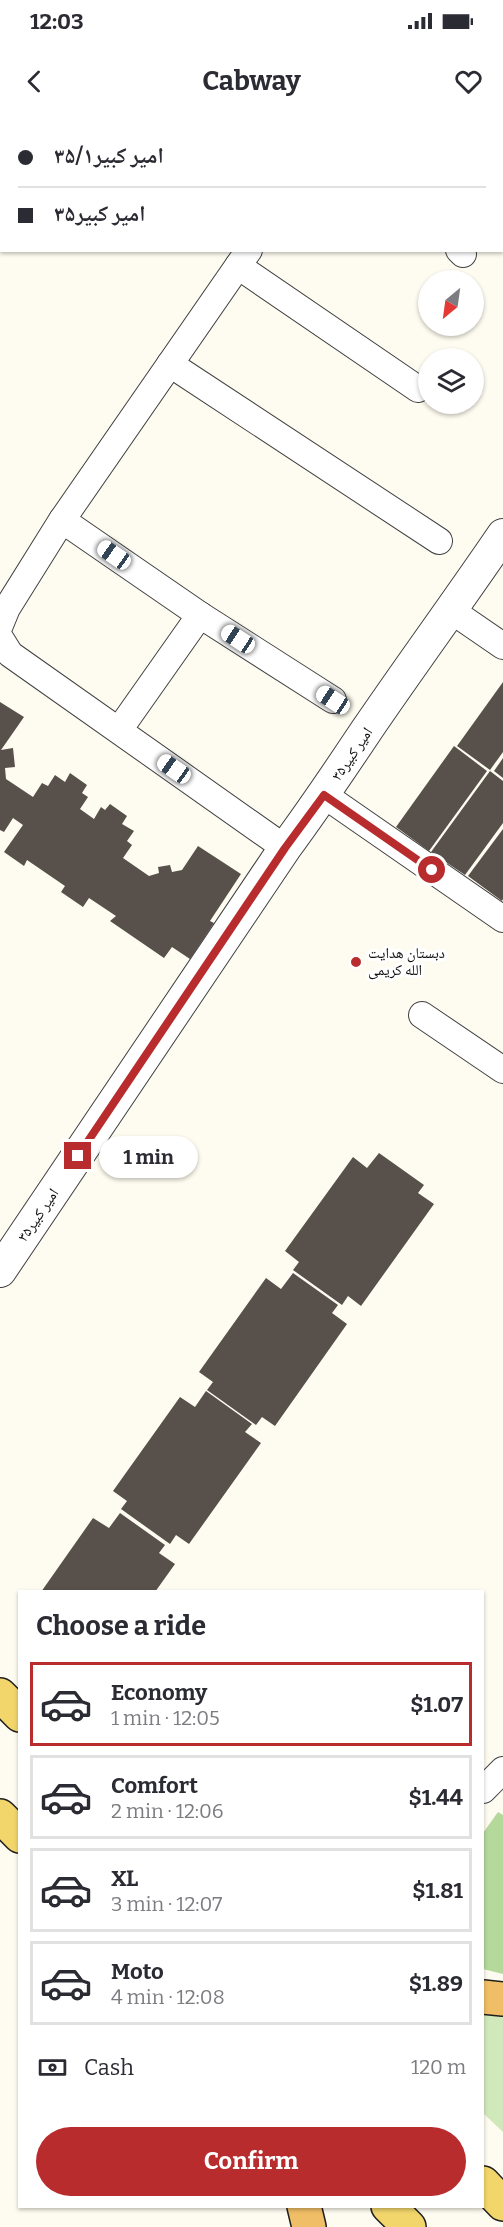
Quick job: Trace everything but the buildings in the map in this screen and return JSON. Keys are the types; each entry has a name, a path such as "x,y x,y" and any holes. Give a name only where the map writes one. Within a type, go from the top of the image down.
{"highway":[{"path":"484,1997 503,1999"},
{"path":"304,2208 309,2227"}],"main road":[{"path":"0,1695 18,1713"},
{"path":"0,1816 18,1834"},
{"path":"484,2184 503,2204"},
{"path":"390,2208 409,2227"}],"street":[{"path":"0,626 7,608 62,520 244,258 418,389"},
{"path":"170,364 439,541"},
{"path":"62,520 200,615 333,700"},
{"name":"امیر کبیر۳۵","path":"0,1272 285,848 503,535"},
{"path":"452,611 503,646"},
{"path":"119,730 200,615"},
{"path":"0,638 10,654 285,848"},
{"path":"324,795 503,919"},
{"path":"422,1015 503,1070"},
{"path":"484,1789 503,1770"}],"green space":[{"path":"498,1812 503,1815 503,1974 484,1969 484,1832"},
{"path":"484,2012 503,2012 503,2132 484,2114"}],"place":[{"name":"دبستان هدایت الله کریمی","path":"356,962"}],"route":[{"path":"78,1156 285,848 324,795 432,870"}]}
